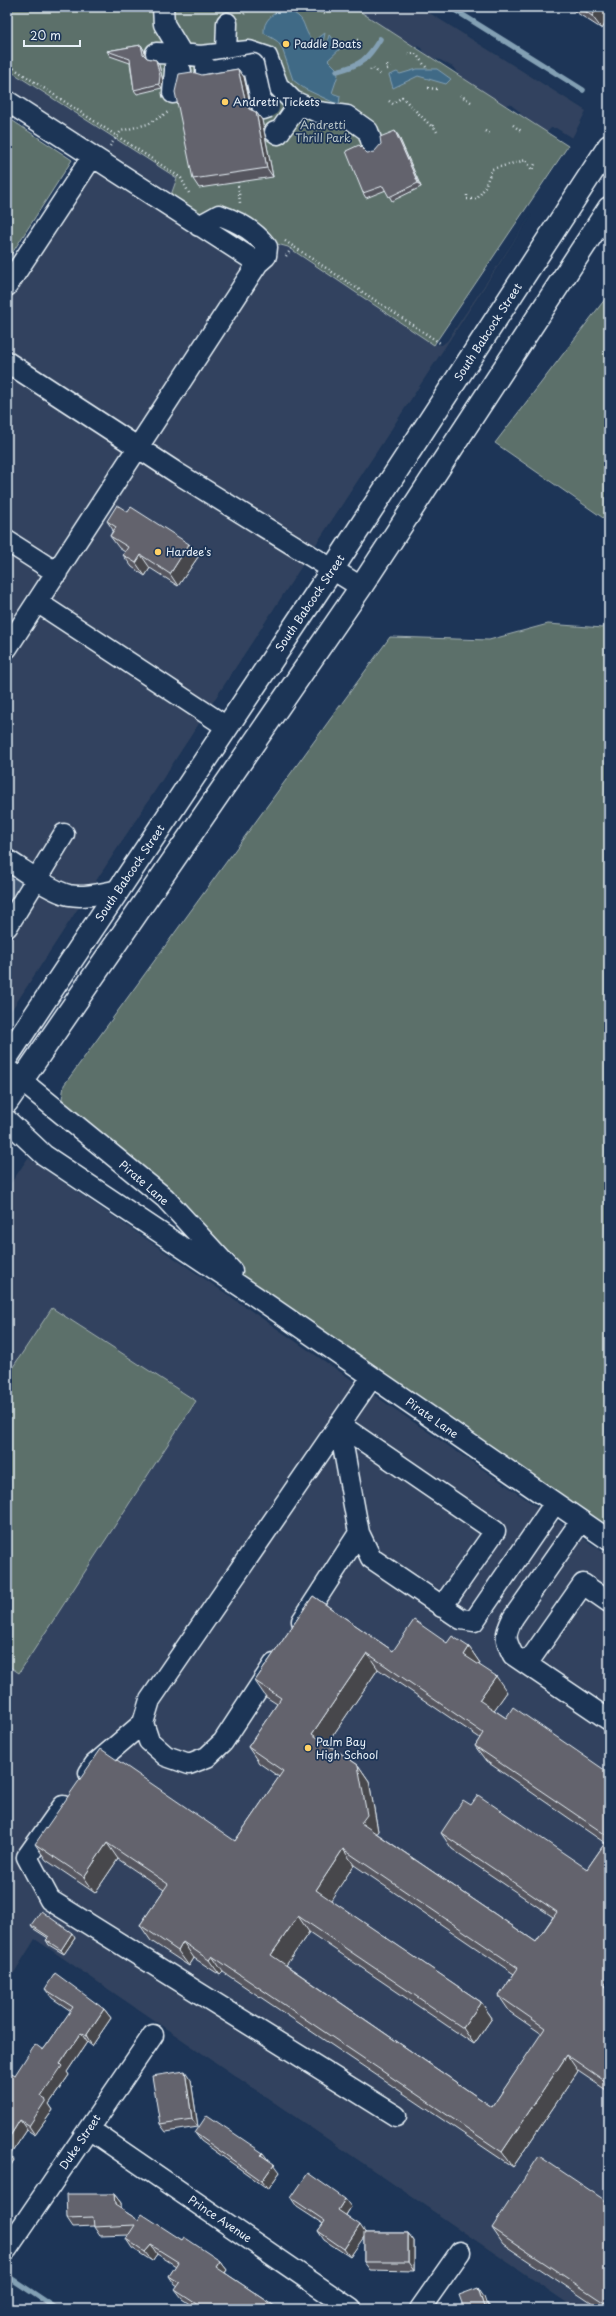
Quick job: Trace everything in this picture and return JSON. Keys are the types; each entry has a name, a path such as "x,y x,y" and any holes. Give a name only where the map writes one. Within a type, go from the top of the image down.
{"main road":[{"name":"South Babcock Street","path":"7,1057 332,570 609,146"},
{"path":"7,1102 14,1075 361,587 609,208"}],"street":[{"path":"163,7 164,24 179,65 173,93"},
{"path":"216,63 227,22"},
{"path":"269,107 263,109 253,64 206,72 216,63 250,51 267,57 278,86 293,101 318,112 340,111 368,131 373,146"},
{"path":"156,53 179,65"},
{"path":"179,65 200,56 216,63"},
{"path":"7,101 258,263 7,648"},
{"path":"275,132 278,134 299,104"},
{"path":"7,286 92,157"},
{"path":"7,362 138,447 361,587"},
{"path":"7,541 57,573"},
{"path":"37,602 227,727"},
{"path":"15,906 37,879 64,834"},
{"path":"7,860 37,879 69,895 94,895 119,890"},
{"name":"Pirate Lane","path":"14,1075 165,1198 255,1296"},
{"name":"Pirate Lane","path":"7,1120 44,1155 255,1296 609,1540"},
{"path":"372,1377 150,1700 143,1723 95,1764 36,1842 27,1857 50,1900 396,2116"},
{"path":"339,1424 359,1533 371,1558 461,1619 474,1621 555,1503"},
{"path":"339,1424 495,1531 442,1607"},
{"path":"581,1521 513,1618 506,1631 506,1642 513,1655 609,1720"},
{"path":"143,1723 149,1741 166,1756 189,1764 207,1757 223,1742 359,1533"},
{"path":"527,1664 583,1584 609,1602"},
{"name":"Duke Street","path":"7,2249 152,2035"},
{"name":"Prince Avenue","path":"89,2129 352,2309"},
{"path":"420,2309 460,2252"}],"path":[{"path":"242,7 257,7"},
{"path":"314,7 324,14"},
{"path":"408,54 415,53 426,67"},
{"path":"387,65 387,69 392,68"},
{"path":"370,70 373,68 382,76"},
{"path":"428,88 438,89"},
{"path":"117,136 121,131 148,124 170,113 174,101 173,93"},
{"path":"460,95 471,102"},
{"path":"389,102 393,104 402,97 407,100 432,127 433,125 437,132"},
{"path":"513,125 521,131"},
{"path":"485,127 484,131 491,134"},
{"path":"467,195 467,199 477,199 484,189 492,169 526,160 532,170 536,162"},
{"path":"238,182 240,204"},
{"path":"283,261 293,247"}],"shaded area":[{"path":"7,7 398,321 435,344 442,345 447,341 532,214 7,1017 7,276 81,159 7,106"},
{"path":"335,7 420,7 586,111 572,138 556,128 551,128 546,133 522,122 520,112 510,104 502,106 459,80 459,75 453,67 440,60 429,58 420,47 406,45"},
{"path":"283,8 297,15 301,19 313,42 325,33 323,42 327,43 329,35 342,47 328,60 336,68 338,75 332,93 340,96 339,105 305,89 293,80 282,48 277,41 264,33 265,24 269,18"},
{"path":"417,69 437,69 451,79 446,84 418,76 393,88 389,75 397,72 400,74"},
{"name":"Palm Bay High School","path":"28,1158 609,1556 609,2309 576,2309 35,1939 7,1984 7,1189"}],"green space":[{"name":"Andretti Thrill Park","path":"7,7 353,7 568,146 434,345 288,247 277,244 222,209 203,215 171,195 177,178 7,69"},
{"path":"7,117 72,160 7,261"},
{"path":"609,294 609,522 495,443"},
{"path":"609,615 609,1540 255,1296 60,1112 64,1085 390,637 489,640 548,624 603,628"},
{"path":"52,1308 196,1401 19,1673 7,1665 7,1376"}],"building":[{"path":"579,7 598,7 592,16"},
{"path":"141,45 143,54 147,58 156,60 160,76 159,84 134,90 130,59 107,51"},
{"path":"238,69 246,103 249,109 256,112 267,168 193,179 175,92 179,74 192,72 202,75"},
{"path":"395,131 418,183 389,197 383,186 363,193 346,151 359,145 367,153 374,152 381,144 380,137"},
{"name":"Hardee's","path":"117,505 128,512 131,507 189,544 170,574 141,555 136,563 123,555 128,547 110,536 116,527 107,521"},
{"path":"313,1596 393,1651 414,1620 447,1643 452,1636 469,1647 464,1655 496,1676 479,1700 506,1718 513,1707 609,1773 609,1837 609,1979 604,1986 609,1990 609,2084 567,2055 502,2152 212,1956 209,1960 183,1942 178,1951 140,1925 168,1884 107,1843 84,1877 35,1844 101,1749 235,1841 283,1771 248,1747 281,1698 255,1681","holes":["367,1653 483,1733 475,1746 609,1837 587,1869 478,1795 471,1805 463,1800 441,1833 557,1912 536,1942 361,1823 367,1815 358,1765 312,1734","343,1849 518,1968 499,1996 545,2028 492,2107 271,1955 298,1916 463,2028 481,2002 316,1890"]},
{"path":"41,1911 72,1933 61,1950 46,1940 49,1937 31,1925"},
{"path":"55,1973 104,2009 86,2036 81,2033 60,2064 62,2066 41,2097 46,2100 29,2126 20,2120 7,2141 7,2070 15,2075 35,2044 43,2050 73,2007 45,1989"},
{"path":"185,2071 192,2119 160,2124 152,2076"},
{"path":"207,2115 263,2153 261,2155 274,2164 262,2181 195,2133"},
{"path":"539,2156 609,2203 609,2306 492,2228"},
{"path":"308,2173 345,2199 338,2210 360,2225 344,2249 318,2231 325,2221 291,2198"},
{"path":"66,2194 114,2194 115,2205 138,2220 142,2214 182,2240 184,2237 220,2261 216,2267 279,2309 204,2309 175,2290 180,2283 169,2276 178,2262 151,2245 145,2252 126,2239 135,2225 94,2227 93,2217 67,2218"},
{"path":"364,2233 408,2233 408,2262 364,2262"},
{"path":"478,2288 484,2307 487,2303 489,2309 464,2309 459,2295"}],"waterway":[{"path":"450,7 583,90"},
{"path":"337,71 363,61 380,39"},
{"path":"12,2279 57,2309"}],"tunnel":[{"path":"7,884 18,891"}],"place":[{"name":"Paddle Boats","path":"286,44"},
{"name":"Andretti Tickets","path":"225,102"},
{"name":"Hardee's","path":"158,552"},
{"name":"Palm Bay High School","path":"308,1748"}]}
